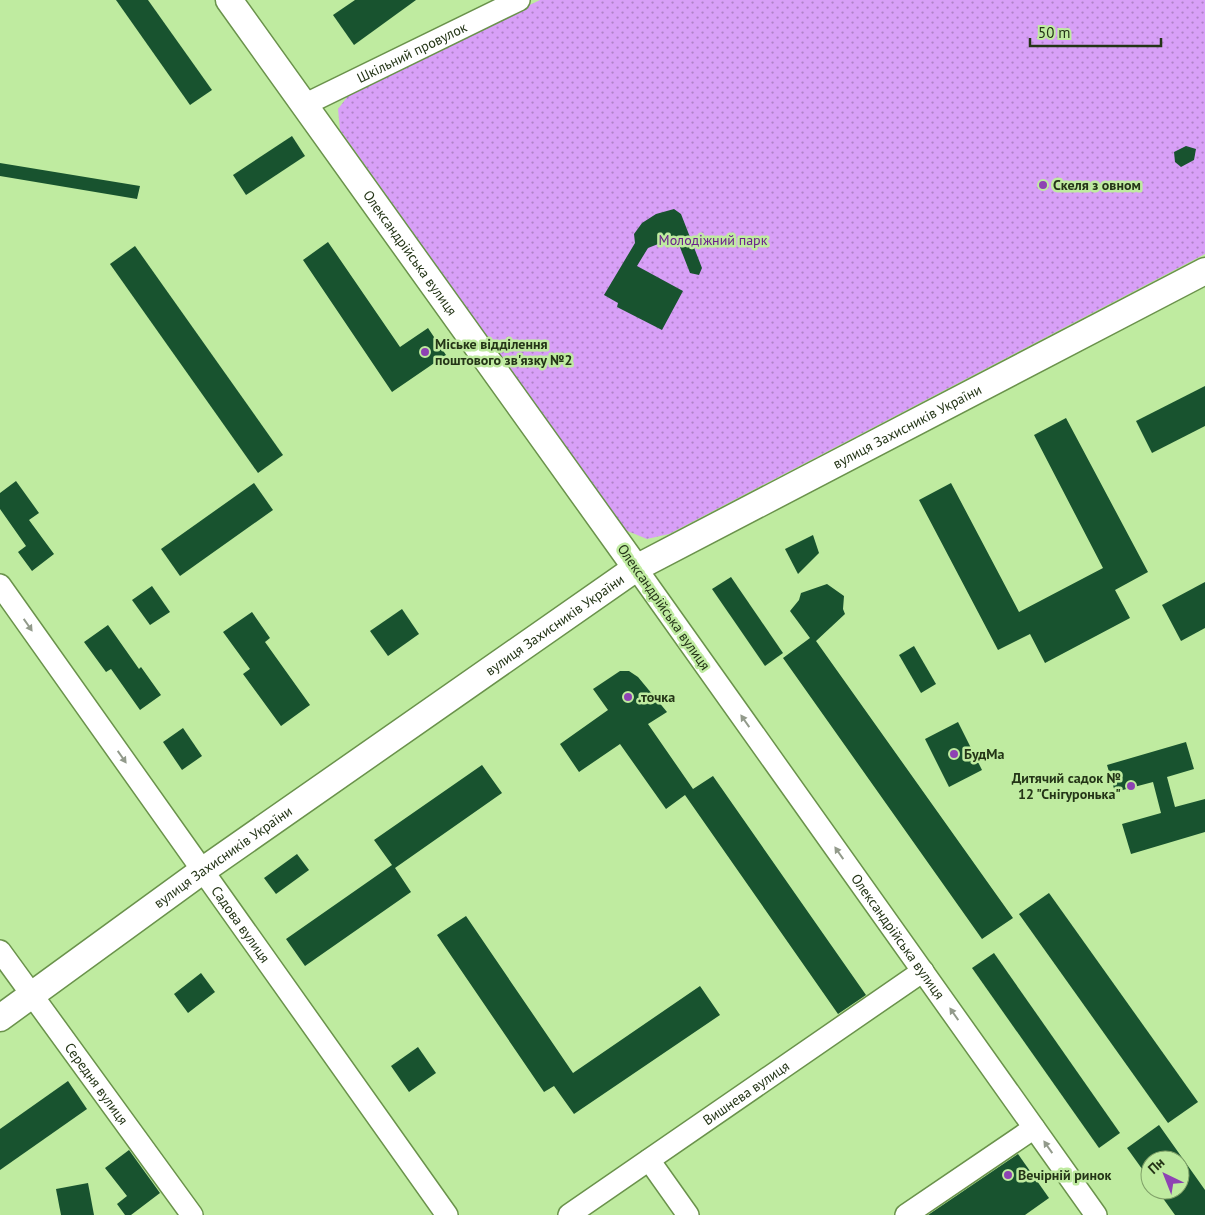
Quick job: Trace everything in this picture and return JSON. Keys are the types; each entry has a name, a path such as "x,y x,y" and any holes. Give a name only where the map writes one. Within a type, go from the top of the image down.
{"main road":[{"name":"Олександрійська вулиця","path":"230,0 636,568"},
{"name":"вулиця Захисників України","path":"0,1018 202,872 636,568 1205,271"}],"street":[{"name":"Шкільний провулок","path":"304,105 519,0"},
{"name":"Олександрійська вулиця","path":"636,568 1096,1215"},
{"name":"Садова вулиця","path":"0,585 447,1215"},
{"name":"Середня вулиця","path":"0,951 192,1215"},
{"name":"Вишнева вулиця","path":"569,1215 923,971"},
{"path":"906,1215 1034,1128"},
{"path":"649,1160 688,1215"}],"green space":[{"name":"Молодіжний парк","path":"540,0 1205,0 1205,254 669,534 647,539 625,530 340,130 338,109 351,92"}],"building":[{"path":"116,0 148,0 212,90 190,105"},
{"path":"355,0 416,0 354,45 333,15"},
{"path":"292,136 305,156 246,195 233,175"},
{"path":"1186,146 1196,149 1194,160 1181,167 1175,162 1174,152"},
{"path":"0,163 140,186 137,199 0,176"},
{"path":"674,209 681,214 702,268 699,275 690,273 676,237 648,248 637,266 683,291 662,330 617,307 618,303 604,295 635,243 634,234 642,223 656,214"},
{"path":"328,242 400,347 428,328 446,355 392,392 303,260"},
{"path":"135,246 283,455 258,473 110,264"},
{"path":"1205,386 1205,426 1152,453 1136,421"},
{"path":"1066,418 1148,572 1115,590 1130,618 1045,663 1030,634 998,650 919,500 951,483 1019,612 1103,568 1034,435"},
{"path":"16,481 39,513 29,520 54,554 32,571 18,552 26,546 0,509 0,493"},
{"path":"254,483 273,510 180,576 161,549"},
{"path":"813,535 819,553 798,574 785,549"},
{"path":"731,577 783,653 765,666 712,589"},
{"path":"1205,582 1205,628 1181,641 1162,605"},
{"path":"827,584 844,596 843,609 845,614 816,641 1013,918 982,939 783,658 810,638 790,611 799,600 801,593"},
{"path":"152,586 170,612 150,625 132,600"},
{"path":"402,609 419,634 388,656 370,631"},
{"path":"252,612 270,638 265,642 310,705 281,726 243,674 250,669 223,632"},
{"path":"108,625 139,669 141,667 161,695 140,710 111,669 106,672 84,642"},
{"path":"914,646 936,684 921,693 899,655"},
{"path":"620,671 629,671 638,677 667,712 648,724 693,789 713,776 866,995 838,1014 685,795 666,809 620,744 579,772 560,744 608,710 593,689"},
{"name":"БудМа","path":"958,722 982,770 949,787 925,739"},
{"path":"183,728 202,756 182,770 163,742"},
{"path":"1186,742 1194,769 1167,777 1175,807 1205,799 1205,832 1131,854 1122,824 1161,813 1153,782 1115,792 1107,765"},
{"path":"482,765 502,793 395,868 411,892 305,966 286,939 392,865 374,840"},
{"path":"297,854 309,870 276,894 264,878"},
{"path":"1049,893 1198,1102 1168,1123 1019,914"},
{"path":"466,916 573,1073 700,986 720,1015 574,1114 554,1086 544,1092 437,935"},
{"path":"994,953 1120,1133 1099,1148 972,968"},
{"path":"201,973 215,992 188,1013 174,994"},
{"path":"418,1047 436,1073 409,1092 391,1066"},
{"path":"68,1081 87,1109 0,1170 0,1129"},
{"path":"1159,1125 1177,1150 1140,1150 1140,1166 1127,1148"},
{"path":"129,1150 160,1193 131,1215 125,1215 117,1204 127,1196 105,1168"},
{"name":"Вечірній ринок","path":"1018,1154 1049,1198 1025,1215 928,1215"},
{"path":"1190,1169 1205,1190 1205,1215 1175,1215 1164,1200 1190,1200"},
{"path":"88,1183 94,1215 61,1215 56,1189"}],"place":[{"name":"Скеля з овном","path":"1043,185"},
{"name":"Міське відділення поштового зв'язку №2","path":"425,352"},
{"name":".точка","path":"628,697"},
{"name":"БудМа","path":"954,754"},
{"name":"Дитячий садок № 12 \"Снігуронька\"","path":"1131,786"},
{"name":"Вечірній ринок","path":"1008,1175"}]}
